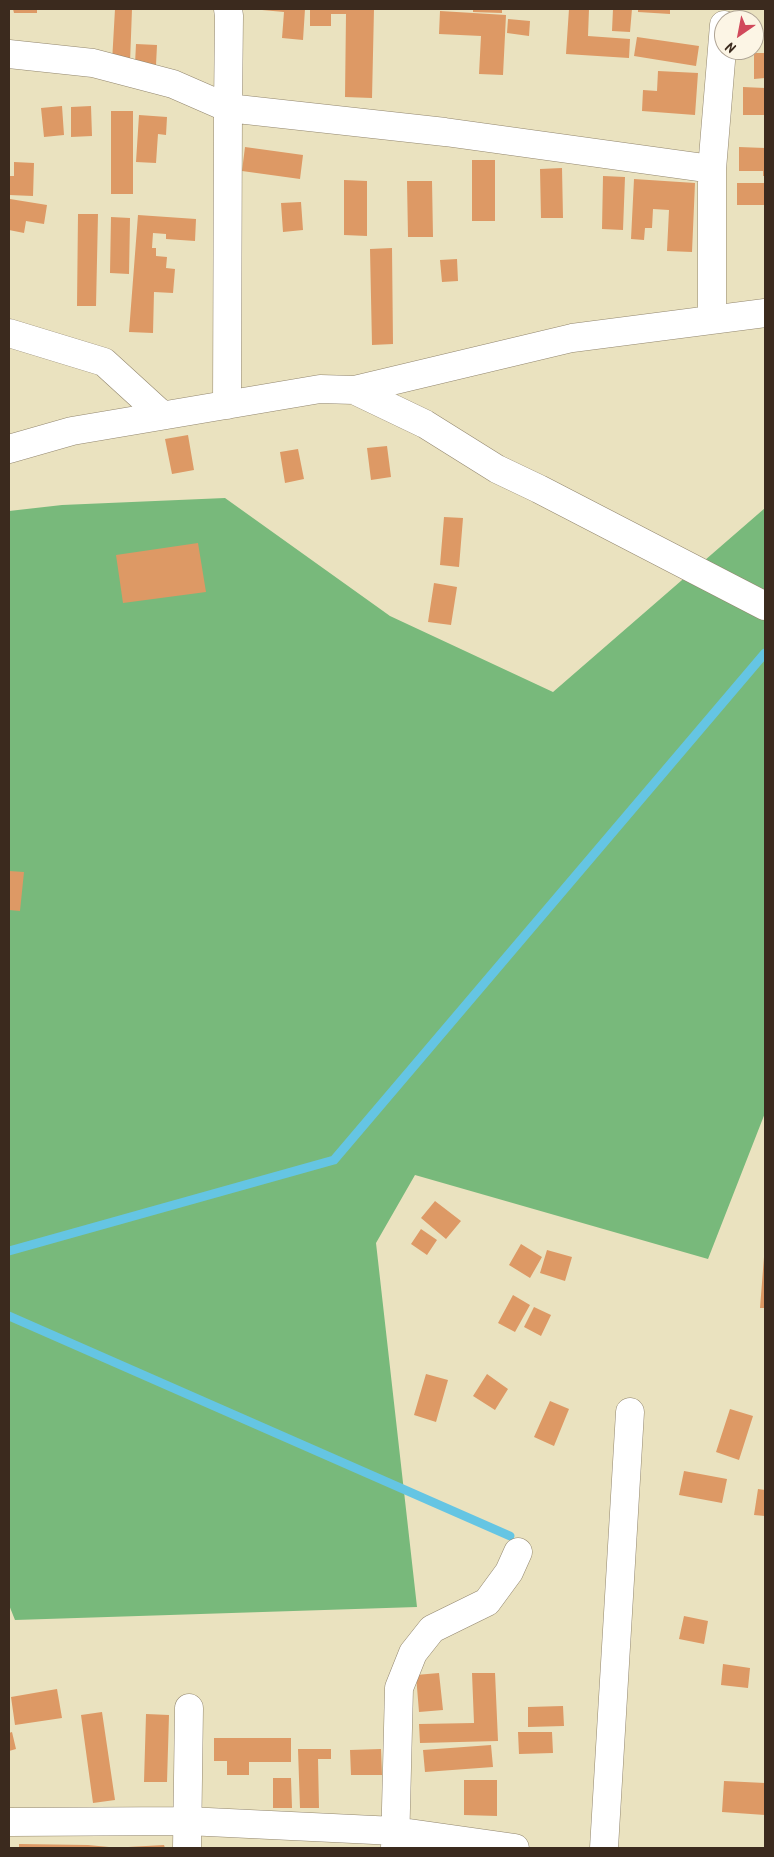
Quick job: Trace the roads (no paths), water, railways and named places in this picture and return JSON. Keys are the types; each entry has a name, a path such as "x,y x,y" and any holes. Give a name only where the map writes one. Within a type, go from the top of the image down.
{"street":[{"path":"227,405 228,9"},
{"path":"9,54 93,63 173,84 228,108 446,132 712,169"},
{"path":"712,320 712,169 721,60"},
{"path":"9,449 72,431 320,389 354,390 572,338 765,313"},
{"path":"9,333 104,362 162,416"},
{"path":"354,390 425,424 497,469 765,606"},
{"path":"604,1848 630,1412"},
{"path":"395,1840 399,1688 413,1653 432,1629 487,1602 509,1572 518,1552"},
{"path":"186,1848 189,1708"},
{"path":"9,1822 187,1821 395,1840 515,1848"}],"waterway":[{"path":"9,1251 334,1160 765,653"},
{"path":"9,1316 510,1536"}]}
